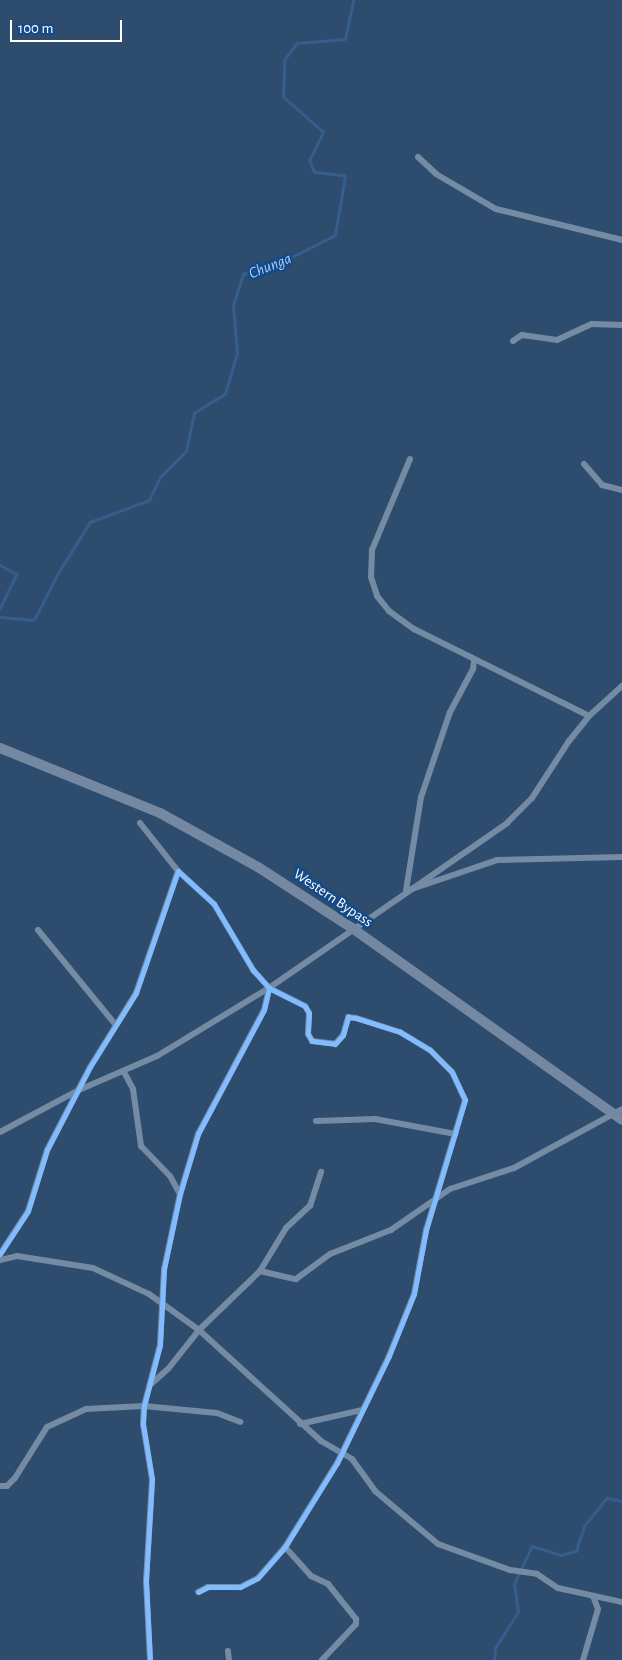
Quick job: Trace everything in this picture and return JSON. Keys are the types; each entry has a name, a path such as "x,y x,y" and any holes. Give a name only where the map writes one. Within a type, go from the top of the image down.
{"main road":[{"name":"Western Bypass","path":"0,748 160,813 258,867 352,928 617,1112 622,1120"}],"street":[{"path":"418,157 436,174 496,209 622,240"},
{"path":"513,340 522,335 558,340 592,324 622,324"},
{"path":"410,459 372,550 370,577 377,596 389,611 414,630 589,716"},
{"path":"584,464 602,485 622,490"},
{"path":"406,891 421,797 450,712 474,669 474,661"},
{"path":"0,1132 79,1090 124,1072 269,988 352,928 523,810 569,741 589,716 622,686"},
{"path":"140,823 178,871 214,904 253,970 269,988 305,1006 309,1013 308,1034 312,1041 335,1044 342,1035 348,1017 382,1024 430,1050 452,1072 465,1100 426,1230 414,1294 331,1474 285,1547 248,1585 208,1587 198,1592"},
{"path":"406,891 497,860 622,857"},
{"path":"0,1254 24,1219 47,1150 115,1024 136,993 178,871"},
{"path":"38,930 115,1024"},
{"path":"150,1660 146,1581 152,1479 143,1437 144,1406 160,1345 161,1303 180,1194 206,1112 264,1010 269,988"},
{"path":"124,1072 133,1089 141,1146 170,1176 180,1194"},
{"path":"260,1271 296,1279 330,1254 391,1230 458,1185 514,1168 617,1112"},
{"path":"316,1121 376,1119 456,1134"},
{"path":"150,1385 168,1369 199,1330 260,1271 286,1228 310,1206 321,1172"},
{"path":"0,1260 17,1256 94,1268 150,1294 199,1330 300,1424 321,1441 352,1459 375,1491 438,1544 511,1570 537,1574 558,1588 622,1602"},
{"path":"0,1492 47,1428 54,1422 86,1409 144,1406 217,1413 240,1422"},
{"path":"300,1424 362,1410"},
{"path":"285,1547 311,1576 328,1584 356,1619 356,1624 322,1660"},
{"path":"583,1660 598,1609 592,1595"},
{"path":"228,1651 229,1660"}],"waterway":[{"name":"Chunga","path":"0,617 34,620 58,573 90,522 149,500 160,477 186,451 194,413 225,394 237,353 233,305 243,274 288,259 335,235 345,176 314,172 309,161 323,132 283,97 284,60 297,43 345,39 353,0"},
{"name":"Chunga","path":"0,565 17,574 0,609"},
{"path":"494,1660 495,1648 518,1612 514,1584 532,1546 561,1555 576,1551 584,1526 607,1498 622,1501"}],"cycle path":[{"path":"0,1254 28,1211 47,1150 90,1067 136,993 178,871 214,904 253,970 269,988 305,1006 309,1013 308,1034 312,1041 335,1044 343,1035 348,1017 356,1018 400,1032 430,1050 452,1072 465,1100 426,1230 414,1294 389,1356 337,1463 285,1547 258,1578 240,1587 208,1587 198,1592"},
{"path":"150,1660 146,1581 152,1479 143,1424 144,1406 160,1345 164,1269 180,1194 198,1134 264,1010 269,988"}]}
